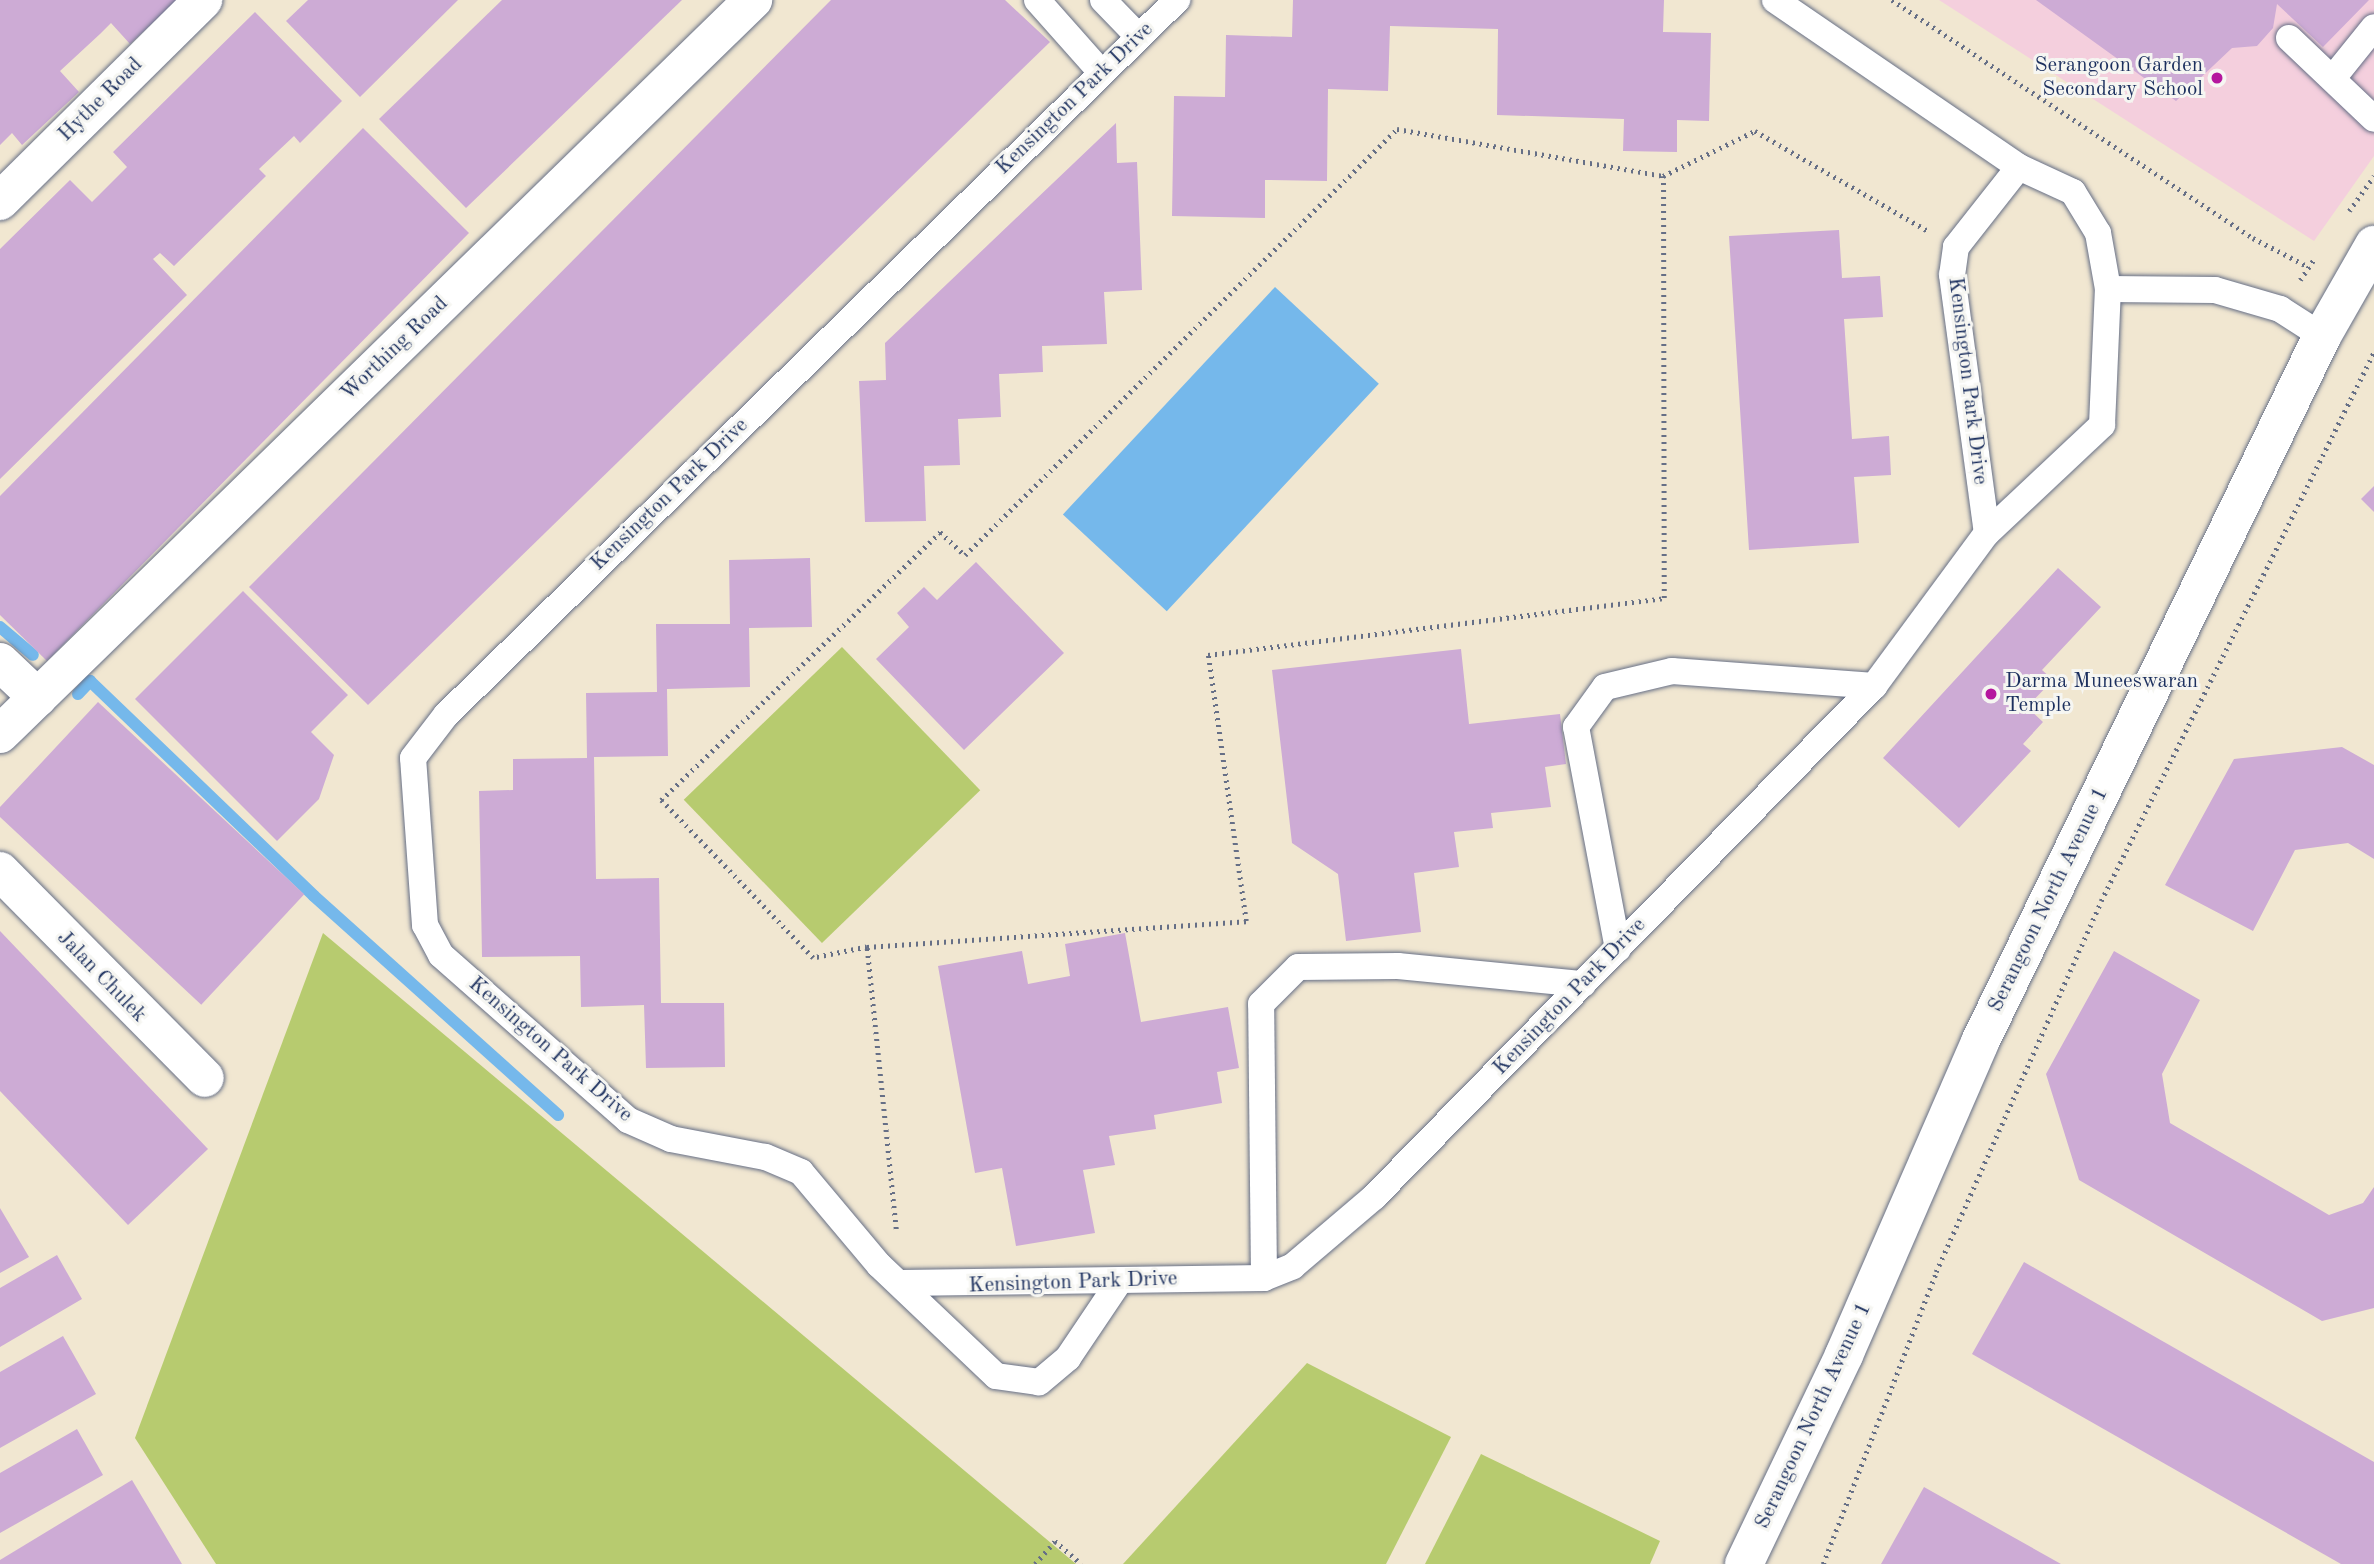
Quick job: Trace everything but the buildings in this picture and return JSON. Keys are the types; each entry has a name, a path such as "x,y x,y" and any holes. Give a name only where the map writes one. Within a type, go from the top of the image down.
{"street":[{"name":"Hythe Road","path":"0,201 203,0"},
{"name":"Worthing Road","path":"38,698 752,0"},
{"name":"Serangoon North Avenue 1","path":"1744,1564 1844,1355 1980,1042 2322,336 2374,245"},
{"path":"0,662 38,698 0,734"},
{"name":"Jalan Chulek","path":"0,872 205,1078"}],"lane":[{"path":"1037,0 1101,72"},
{"path":"1103,0 1138,36"},
{"name":"Kensington Park Drive","path":"1177,0 446,715 413,758 425,925 441,955 628,1120 671,1139 765,1157 801,1172 879,1265 901,1283 1264,1278 1293,1266 1374,1197 1874,686 1987,533 2106,419 2108,289 2098,233 2073,192 2019,167 1775,0"},
{"path":"2333,78 2374,27"},
{"path":"2289,38 2374,119"},
{"name":"Kensington Park Drive","path":"1987,533 1952,275 1956,247 2019,167"},
{"path":"2108,289 2215,290 2280,309 2322,336"},
{"path":"1618,949 1576,727 1605,687 1672,671 1874,686"},
{"path":"1264,1278 1261,1004 1298,967 1398,966 1583,984"},
{"path":"901,1283 996,1376 1039,1382 1068,1358 1119,1282"}],"path":[{"path":"1892,0 2253,238 2309,267"},
{"path":"1663,176 1664,598 1208,655 1247,921 867,947 813,958 661,800 940,531 965,555 1397,129 1663,176 1755,131 1956,247"},
{"path":"1823,1564 1936,1272 2101,901 2374,352"},
{"path":"867,947 901,1283"},
{"path":"1035,1564 1055,1541 1081,1564"}],"shaded area":[{"name":"Serangoon Garden Secondary School","path":"1939,0 2374,0 2374,156 2314,241"}],"green space":[{"path":"842,647 980,790 822,943 684,800"},
{"path":"323,933 1076,1564 216,1564 135,1438"},
{"path":"1307,1363 1451,1437 1386,1564 1123,1564"},
{"path":"1481,1454 1660,1541 1650,1564 1425,1564"}],"water":[{"path":"1275,287 1379,384 1167,611 1063,514"}],"waterway":[{"path":"0,627 33,655"},
{"path":"78,694 90,681 314,896 558,1115"}],"place":[{"name":"Serangoon Garden Secondary School","path":"2217,78"},
{"name":"Darma Muneeswaran Temple","path":"1991,694"}]}
